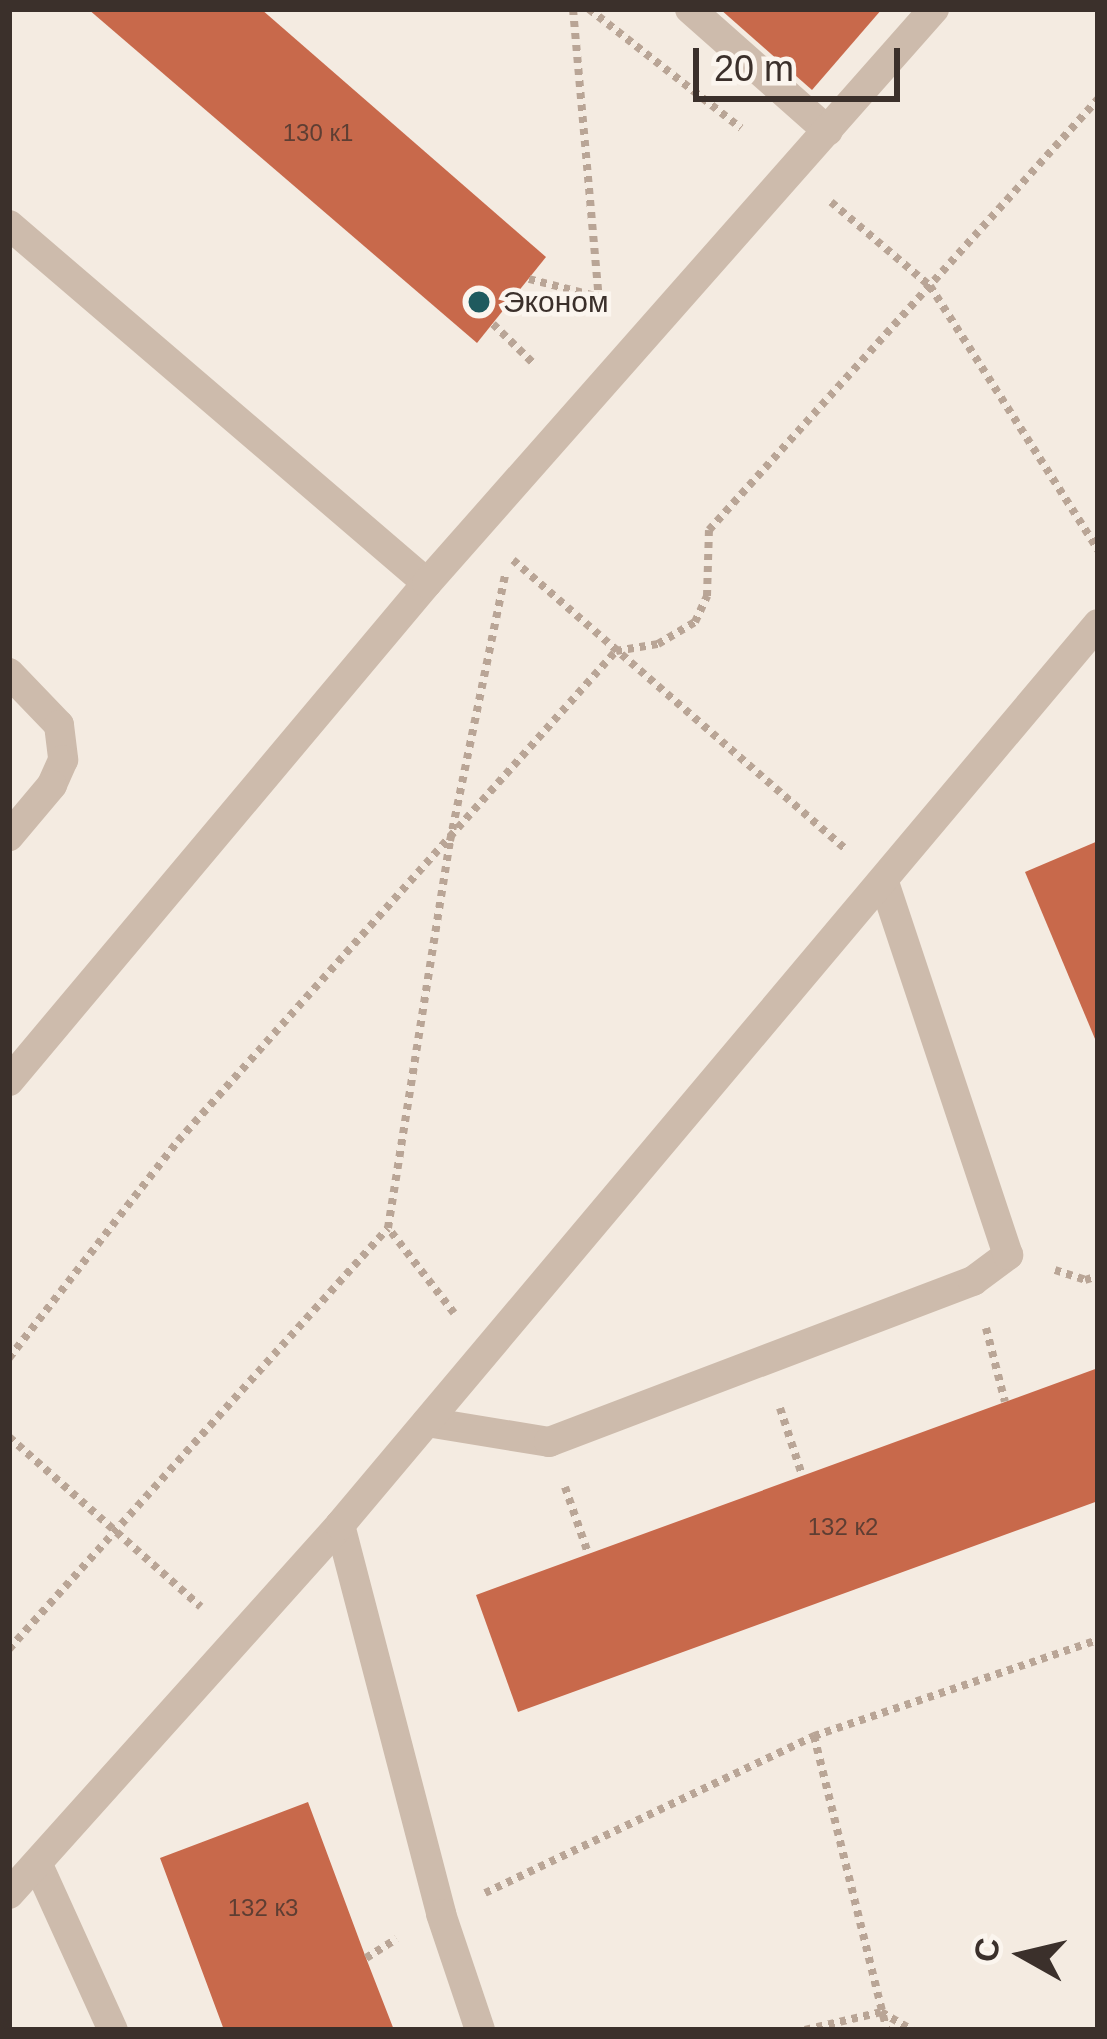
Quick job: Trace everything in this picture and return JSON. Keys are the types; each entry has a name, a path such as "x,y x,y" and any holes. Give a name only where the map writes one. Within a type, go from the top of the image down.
{"street":[{"path":"690,9 828,130"},
{"path":"9,1082 427,584 934,9"},
{"path":"9,226 427,584"},
{"path":"9,1894 340,1525 1098,624"},
{"path":"9,673 59,725 63,760 52,785 9,836"},
{"path":"427,1422 549,1442 973,1281 1008,1255 883,880"},
{"path":"340,1525 441,1914 480,2030"},
{"path":"38,1865 113,2030"}],"path":[{"path":"573,9 605,383"},
{"path":"589,9 931,286 1098,550"},
{"path":"9,1358 178,1141 616,651 658,644 695,622 707,596 709,530 1098,99"},
{"path":"529,279 599,297"},
{"path":"493,324 535,365"},
{"path":"9,1649 388,1228 450,841 516,538"},
{"path":"509,557 883,880"},
{"path":"388,1228 485,1352"},
{"path":"973,1281 1005,1402"},
{"path":"764,1361 802,1475"},
{"path":"9,1437 110,1532 239,1639"},
{"path":"549,1442 588,1553"},
{"path":"441,1914 814,1736 1098,1640"},
{"path":"814,1736 887,2030"},
{"path":"805,2030 881,2012 912,2030"}],"building":[{"path":"88,9 261,9 546,257 477,343"},
{"path":"720,9 882,9 812,90"},
{"path":"1098,841 1098,1046 1025,872"},
{"path":"1098,1368 1098,1501 518,1712 476,1595"},
{"path":"308,1802 394,2030 224,2030 160,1858"}],"place":[{"name":"Эконом","path":"479,302"}]}
